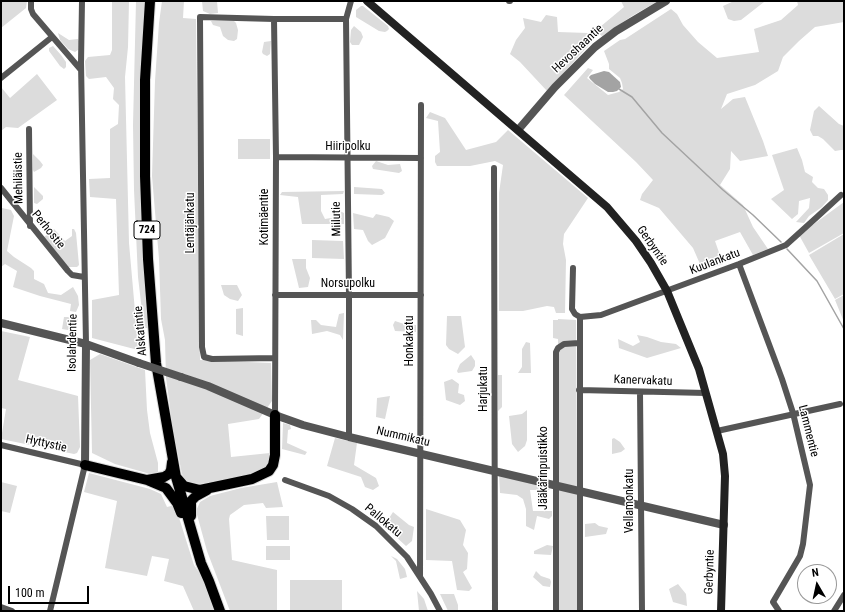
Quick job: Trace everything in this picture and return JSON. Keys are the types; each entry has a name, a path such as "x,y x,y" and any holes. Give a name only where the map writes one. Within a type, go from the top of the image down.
{"main road":[{"name":"Alskatintie","path":"150,1 145,80 145,176 148,259 156,363 176,477 201,563 220,611"},
{"name":"Alskatintie","path":"148,40 154,1"},
{"name":"Gerbyntie","path":"367,1 607,207 636,241 651,263 667,291 699,369 725,464 721,611"},
{"path":"176,477 184,486 191,489 200,490 252,479 269,472 273,465 275,455 275,415"},
{"path":"147,480 164,477 169,474 172,470 172,459"},
{"path":"85,465 147,480 166,488 177,503 201,563"},
{"path":"209,581 193,523 191,501 202,492 212,487"}],"street":[{"path":"31,1 31,9 33,14 81,70"},
{"name":"Isolahdentie","path":"50,611 85,465 86,344 81,70 82,1"},
{"name":"Miilutie","path":"349,437 346,19 350,1"},
{"name":"Hevoshaantie","path":"518,130 555,87 595,47 616,31 666,1"},
{"name":"Lentäjänkatu","path":"274,19 200,17 202,347 204,357 212,359 275,358"},
{"path":"274,19 346,19"},
{"name":"Kotimäentie","path":"274,19 276,157 275,415"},
{"path":"1,78 52,37"},
{"name":"Honkakatu","path":"420,577 421,106"},
{"name":"Mehiläistie","path":"29,129 30,226"},
{"name":"Hiiripolku","path":"276,157 421,158"},
{"name":"Harjukatu","path":"494,168 495,611"},
{"name":"Perhostie","path":"1,188 30,226 68,271 72,275 84,277"},
{"name":"Kuulankatu","path":"580,317 601,315 739,264 786,244 817,218 841,195"},
{"name":"Lammentie","path":"739,264 782,379 793,414 810,485 803,544 800,556 772,602 779,611"},
{"path":"573,268 572,309 574,314 580,317 580,611"},
{"name":"Norsupolku","path":"276,295 421,295"},
{"name":"Nummikatu","path":"1,323 86,344 208,386 275,415 303,425 724,525"},
{"name":"Jääkärinpuistikko","path":"556,611 556,352 558,348 564,344 579,343"},
{"name":"Kanervakatu","path":"579,390 706,393"},
{"name":"Vellamonkatu","path":"640,392 642,611"},
{"path":"717,431 840,404"},
{"name":"Hyttystie","path":"1,445 85,465"},
{"name":"Pallokatu","path":"284,480 330,496 376,526 407,557 440,611"},
{"path":"834,611 844,595"},
{"path":"1,607 12,611"}],"shaded area":[{"path":"1,1 27,1 26,8 1,28"},
{"path":"129,1 128,47 125,77 129,243 137,334 142,351 92,338 92,300 119,295 116,199 90,197 89,179 110,178 110,129 118,124 119,105 113,99 114,88 106,77 89,79 86,76 85,61 88,57 110,55 112,50 112,2"},
{"path":"136,1 146,1 149,328 144,328 138,277 134,190 133,125"},
{"path":"162,1 184,1 183,18 196,19 200,360 271,363 272,401 259,419 228,424 231,457 270,453 271,460 266,468 257,473 200,484 186,481 182,474 173,430 166,378 165,340 161,319 159,259 152,176 155,81"},
{"path":"202,1 217,1 218,13 210,14 203,11"},
{"path":"621,1 658,1 602,36 599,34 547,91 520,62 510,54 516,40 525,28 523,18 541,22 546,15 557,17 558,32 594,32 624,7"},
{"path":"734,1 764,2 741,20 734,21 728,19 723,6"},
{"path":"797,1 844,1 844,22 815,27 783,57 778,71 755,85 727,94 721,109 733,99 745,97 763,141 768,156 740,161 731,151 730,169 720,185 743,205 753,227 768,249 753,255 740,232 715,241 723,264 703,271 693,248 659,208 640,200 642,194 653,180 636,162 564,95 588,68 593,70 587,78 608,95 619,92 623,89 620,78 609,69 609,64 604,51 671,9 677,14 683,25 698,42 717,58 759,52 754,29 781,20 798,5"},
{"path":"361,6 388,26 389,29 385,32 379,31 356,17 356,10"},
{"path":"211,21 234,21 238,30 237,39 234,41 228,40 223,36 220,27 213,25"},
{"path":"354,26 361,32 363,37 359,45 352,45 350,42 351,30"},
{"path":"58,33 69,40 78,39 78,50 75,52 68,49 60,40"},
{"path":"271,41 270,54 267,56 262,52 264,42"},
{"path":"53,46 66,62 66,67 64,69 49,51 49,48"},
{"path":"604,71 609,72 620,82 621,87 617,91 608,92 595,84 589,77"},
{"path":"37,74 57,100 18,128 6,127 1,131 1,87 10,98"},
{"path":"819,106 839,124 844,126 844,150 835,151 823,139 818,136 813,136 810,130 814,111"},
{"path":"430,112 445,118 466,150 496,142 508,130 588,198 564,234 563,244 566,260 565,313 556,313 554,307 547,306 523,311 499,311 499,193 503,165 495,161 470,166 437,166 435,156 440,152 438,121 426,118"},
{"path":"238,139 270,139 270,159 238,159"},
{"path":"797,148 805,172 813,177 812,182 818,188 824,189 828,195 828,200 822,207 809,216 804,223 796,222 809,208 810,198 799,201 798,214 792,219 771,199 784,190 772,155"},
{"path":"33,154 43,165 34,172 33,170"},
{"path":"376,161 388,165 400,164 402,171 399,173 373,169 372,166"},
{"path":"34,187 43,196 43,199 37,204 34,203"},
{"path":"354,187 382,189 385,193 382,195 354,194"},
{"path":"344,191 343,194 321,195 321,211 325,219 337,217 340,211 344,213 344,224 302,224 298,197 280,195 282,192"},
{"path":"844,202 844,233 809,253 799,235"},
{"path":"2,208 11,210 14,216 7,251 34,271 34,279 44,284 48,293 61,295 73,287 78,296 79,305 76,312 70,311 71,304 13,287 17,271 5,264 1,267"},
{"path":"353,213 373,218 376,214 389,217 394,221 385,238 372,245 368,241 363,230 354,229"},
{"path":"54,229 65,241 72,236 72,229 74,229 76,233 79,265 77,267 68,267 44,237"},
{"path":"844,234 844,294 835,299 809,255"},
{"path":"312,240 343,241 344,259 312,258"},
{"path":"292,259 306,259 306,268 310,278 308,287 299,288"},
{"path":"221,285 237,285 242,295 238,301 230,299 224,295"},
{"path":"844,295 844,322 835,300"},
{"path":"243,308 243,336 236,334 236,309"},
{"path":"344,313 343,340 340,335 327,331 312,334 311,320 316,320 321,325 336,327 339,314"},
{"path":"447,316 461,316 465,347 458,354 449,349 446,345"},
{"path":"64,317 76,317 78,320 76,324 71,326 68,330 62,329"},
{"path":"553,320 576,320 578,611 559,611 558,339 553,338"},
{"path":"395,321 407,325 416,325 416,332 395,331 393,325"},
{"path":"1,331 30,337 18,380 78,396 80,447 77,453 74,454 1,439 6,409 1,408"},
{"path":"637,335 661,342 676,344 681,348 647,358 619,348 618,339 633,346 640,342"},
{"path":"526,342 530,343 531,373 518,373 522,367 522,349"},
{"path":"100,354 145,370 147,410 150,433 158,463 158,472 150,474 115,464 92,453 90,360"},
{"path":"471,355 475,361 475,366 472,371 458,373 457,371 460,364"},
{"path":"498,375 502,375 502,407 498,411"},
{"path":"452,379 459,384 458,393 464,395 465,401 460,405 446,400 444,382"},
{"path":"390,396 385,419 376,417 377,398"},
{"path":"527,410 527,440 525,446 518,452 512,444 509,416 522,414"},
{"path":"283,423 290,425 291,429 288,430 287,443 307,452 305,455 282,449"},
{"path":"335,438 357,443 354,465 376,478 379,486 373,490 365,487 361,477 327,466"},
{"path":"614,438 620,442 625,449 621,452 612,454 612,439"},
{"path":"89,473 150,489 161,494 167,507 175,505 194,565 202,577 214,611 194,611 183,586 164,581 169,559 152,556 147,576 105,568 117,501 84,492"},
{"path":"499,475 545,486 550,490 530,490 533,511 552,511 552,516 549,519 537,516 534,530 526,526 526,509 523,499 517,495 500,493"},
{"path":"1,482 17,486 10,513 1,511"},
{"path":"277,482 283,507 266,508 263,503 244,505 230,515 229,519 232,560 277,570 277,611 230,611 207,551 196,511 200,502 210,496 241,488"},
{"path":"426,509 460,520 466,530 463,545 468,553 467,569 463,572 472,588 469,591 457,590 452,561 426,560"},
{"path":"393,512 409,525 414,527 412,541 406,546 384,526"},
{"path":"266,516 289,516 289,540 267,540"},
{"path":"595,523 599,526 608,528 606,534 585,537 585,524"},
{"path":"547,545 553,546 551,555 534,554 534,551"},
{"path":"266,546 290,546 290,560 266,560"},
{"path":"391,556 397,559 405,569 407,577 400,579 396,561"},
{"path":"536,571 541,576 550,579 550,587 543,586 533,577"},
{"path":"290,580 342,580 342,611 290,611"},
{"path":"678,584 686,594 687,606 673,602 669,589"},
{"path":"417,591 424,599 428,611 419,611"},
{"path":"440,594 454,594 458,605 458,611 448,611"}],"waterway":[{"path":"619,89 632,97 662,133 781,242"},
{"path":"787,249 817,281 844,329"}]}
